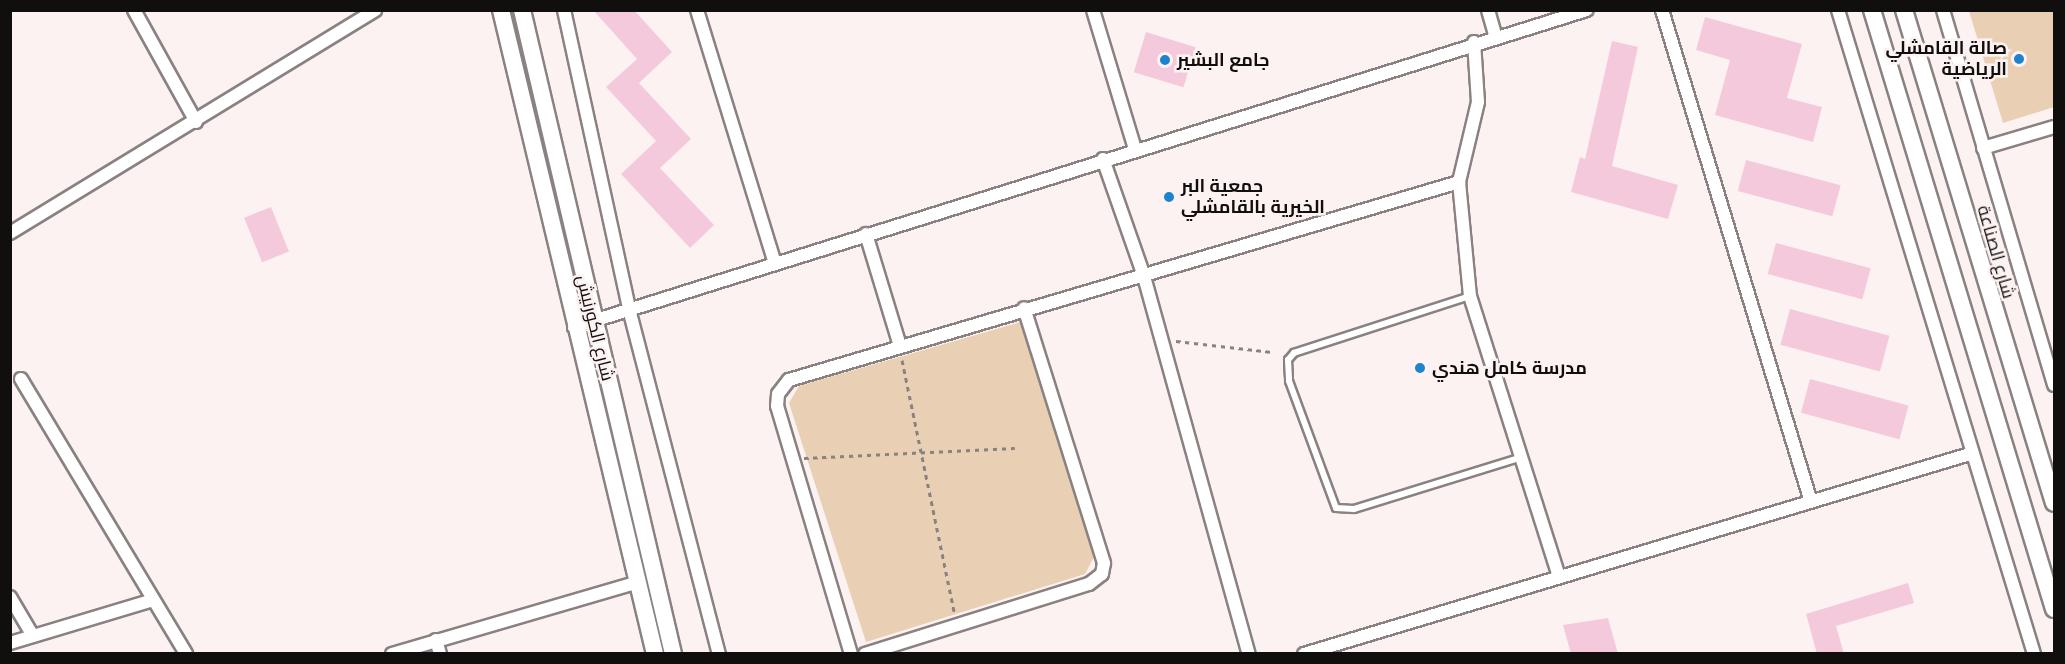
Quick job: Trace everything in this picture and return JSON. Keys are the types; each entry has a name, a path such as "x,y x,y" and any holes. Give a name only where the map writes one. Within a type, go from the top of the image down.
{"street":[{"path":"134,10 196,122"},
{"path":"10,233 196,122 375,10"},
{"name":"شارع الكورنيش","path":"501,10 574,327 655,654"},
{"name":"شارع الكورنيش","path":"522,10 673,654"},
{"path":"564,10 629,309 719,654"},
{"path":"697,10 775,263"},
{"path":"1093,10 1135,149"},
{"path":"1488,10 1495,35"},
{"path":"574,327 1495,35 1587,10"},
{"path":"1662,10 1811,502"},
{"path":"1838,10 1970,454 2034,654"},
{"path":"1872,10 2055,609"},
{"name":"شارع الصناعة","path":"1904,10 2055,503"},
{"path":"1944,10 2055,385"},
{"path":"1474,42 1478,102 1459,182 1470,296 1559,576"},
{"path":"1983,148 2055,127"},
{"path":"1103,159 1143,273 1250,654"},
{"path":"851,654 777,406 784,384 1024,308 1459,182"},
{"path":"866,234 900,346"},
{"path":"865,654 1089,584 1104,568 1024,308"},
{"path":"21,379 150,601 186,654"},
{"path":"1304,654 1970,454"},
{"path":"392,654 638,582"},
{"path":"10,597 33,636"},
{"path":"12,640 33,636 150,601"},
{"path":"436,640 441,654"}],"lane":[{"path":"1470,296 1294,353 1288,360 1289,381 1336,508 1354,508 1522,457"}],"path":[{"path":"1160,339 1273,352"},
{"path":"900,346 956,624"},
{"path":"793,458 1015,448"}],"shaded area":[{"name":"صالة القامشلي الرياضية","path":"1969,11 2054,11 2054,107 2003,123"},
{"path":"1024,321 1095,555 1085,574 866,642 789,403 799,386"}],"building":[{"path":"593,10 634,10 672,52 639,83 691,139 660,168 714,225 690,248 621,174 656,141 606,87 637,59"},
{"path":"1705,17 1802,44 1787,98 1822,107 1813,142 1715,115 1730,60 1696,50"},
{"name":"جامع البشير","path":"1146,32 1196,47 1183,87 1134,72"},
{"path":"1612,41 1638,47 1612,166 1678,185 1668,219 1571,192 1580,157 1585,159"},
{"path":"1746,160 1841,185 1832,216 1738,191"},
{"path":"271,207 289,252 262,262 244,218"},
{"path":"1776,243 1871,268 1862,299 1768,274"},
{"path":"1790,309 1889,336 1880,371 1780,345"},
{"path":"1810,379 1909,405 1899,439 1801,413"},
{"path":"1908,583 1914,603 1836,626 1844,654 1817,654 1806,614"},
{"path":"1608,618 1618,654 1571,654 1563,625"}],"place":[{"name":"صالة القامشلي الرياضية","path":"2019,59"},
{"name":"جامع البشير","path":"1165,60"},
{"name":"جمعية البر الخيرية بالقامشلي","path":"1169,197"},
{"name":"مدرسة كامل هندي","path":"1420,368"}]}
